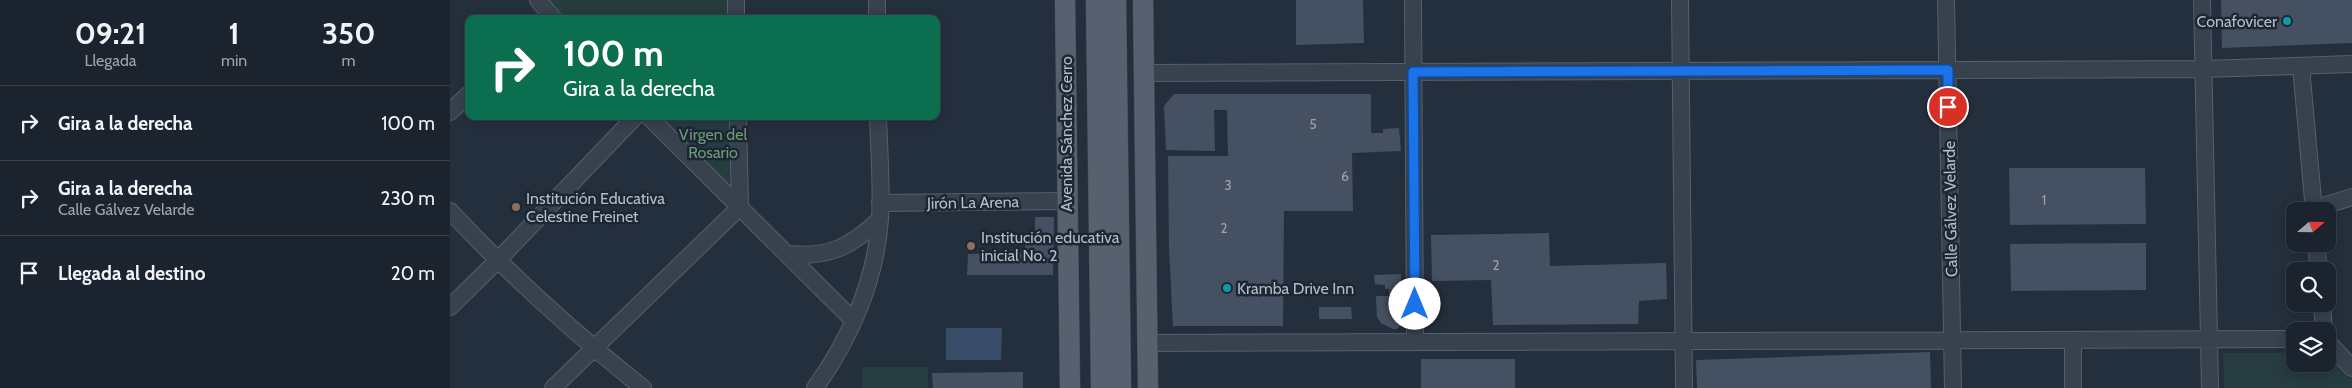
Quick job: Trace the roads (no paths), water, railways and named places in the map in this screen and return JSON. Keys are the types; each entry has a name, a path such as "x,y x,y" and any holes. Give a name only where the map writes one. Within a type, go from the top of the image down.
{"main road":[{"name":"Avenida Sánchez Cerro","path":"1065,0 1066,201 1070,388"},
{"name":"Avenida Sánchez Cerro","path":"1096,0 1101,388"},
{"path":"1116,0 1121,388"},
{"path":"1143,0 1148,388"},
{"path":"1119,269 1146,211"}],"street":[{"path":"538,0 549,15"},
{"path":"736,0 736,15"},
{"path":"877,0 877,15"},
{"path":"1413,0 1415,342"},
{"path":"1680,0 1684,388"},
{"name":"Calle Gálvez Velarde","path":"1946,0 1953,388"},
{"path":"2202,0 2210,388"},
{"path":"1144,74 2204,69 2352,64"},
{"path":"2301,67 2312,202"},
{"path":"450,112 465,98"},
{"path":"450,307 497,261 632,120"},
{"path":"652,120 854,321"},
{"path":"553,388 740,207 738,120"},
{"path":"815,388 839,352 854,321 869,281 877,244 880,211 878,120"},
{"path":"2336,202 2352,197"},
{"name":"Jirón La Arena","path":"880,211 1066,201"},
{"path":"450,211 497,261 594,349 643,388"},
{"path":"788,254 805,255 838,249 853,242 880,211"},
{"path":"1147,343 2286,339"},
{"path":"2073,340 2073,388"},
{"path":"2336,351 2352,368"}],"water":[{"path":"946,328 1002,328 1001,360 946,360"}],"place":[{"name":"Conafovicer","path":"2287,21"},
{"name":"Institución Educativa Celestine Freinet","path":"516,207"},
{"name":"Institución educativa inicial No. 2","path":"971,246"},
{"name":"Kramba Drive Inn","path":"1227,288"}],"park label":[{"name":"Virgen del Rosario","path":"713,143"}]}
